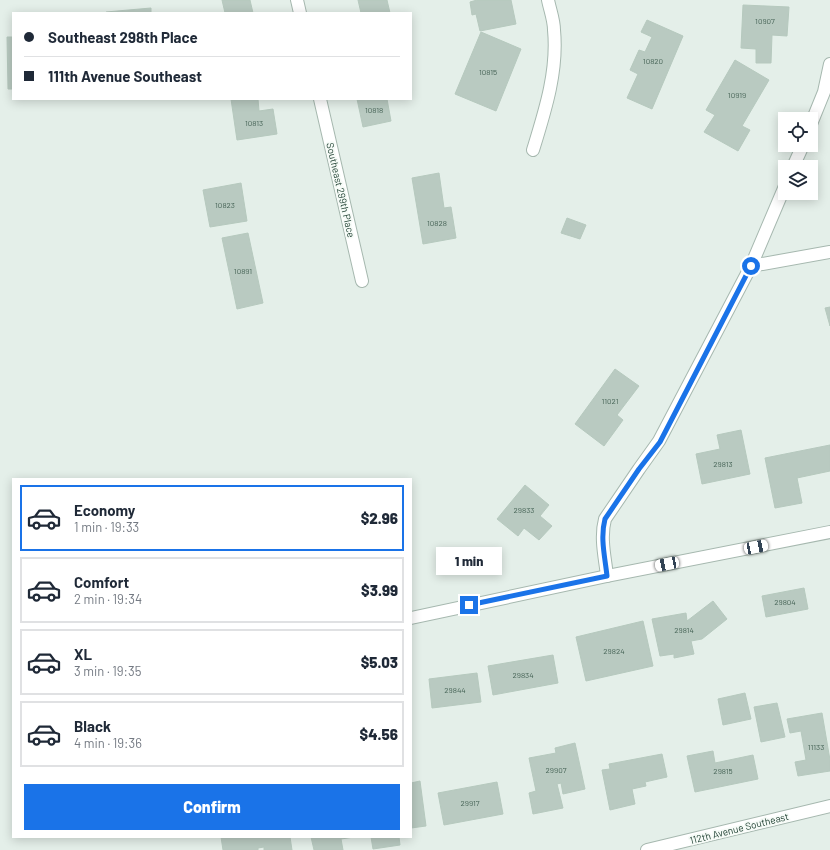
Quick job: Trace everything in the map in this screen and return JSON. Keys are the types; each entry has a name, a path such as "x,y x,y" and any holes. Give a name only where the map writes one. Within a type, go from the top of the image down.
{"street":[{"path":"297,0 300,12"},
{"path":"533,150 544,116 553,76 554,29 548,0"},
{"path":"816,112 824,92 830,64"},
{"name":"Southeast 299th Place","path":"320,100 362,281"},
{"path":"607,576 603,542 603,528 605,519 639,469 660,442 751,266 779,200"},
{"path":"751,266 830,252"},
{"path":"412,618 607,576 830,532"},
{"name":"112th Avenue Southeast","path":"647,850 830,806"}],"building":[{"path":"222,0 250,0 253,12 225,12"},
{"path":"358,0 387,0 390,12 361,12"},
{"path":"477,0 511,0 516,24 480,31 476,14 472,15 470,2"},
{"path":"743,5 789,7 787,36 772,35 771,63 756,63 756,49 741,48"},
{"path":"151,8 151,12 106,12"},
{"path":"647,20 683,36 652,109 627,98 638,74 630,70 639,50 645,52 652,37 641,32"},
{"path":"481,32 521,49 496,111 455,94"},
{"path":"7,37 12,37 12,89 8,89"},
{"path":"735,60 769,80 742,126 750,130 738,151 704,132 715,115 706,110"},
{"path":"231,100 258,100 259,111 273,109 277,134 237,140"},
{"path":"357,100 387,100 391,121 363,127"},
{"path":"439,173 444,208 451,207 456,238 423,244 412,178"},
{"path":"241,183 247,221 210,227 203,190"},
{"path":"567,218 586,225 580,239 561,233"},
{"path":"248,233 263,303 237,309 222,238"},
{"path":"830,307 830,326 825,308"},
{"path":"615,369 639,386 617,415 623,420 604,446 575,424"},
{"path":"741,430 750,474 702,484 696,454 720,449 717,435"},
{"path":"830,445 830,471 797,478 802,503 775,508 765,458"},
{"path":"525,485 549,505 540,516 552,526 539,540 524,528 518,536 497,519"},
{"path":"804,588 808,609 766,617 762,596"},
{"path":"713,601 727,619 702,639 691,641 694,654 674,658 674,654 660,656 652,619 686,613 687,621"},
{"path":"643,621 653,666 586,681 576,637"},
{"path":"553,655 558,683 493,695 488,666"},
{"path":"477,673 481,702 432,708 429,679"},
{"path":"745,693 751,719 723,725 718,699"},
{"path":"777,703 785,737 761,742 754,707"},
{"path":"822,713 830,760 830,771 798,776 795,762 806,760 801,731 790,733 787,719"},
{"path":"575,743 585,789 563,794 561,783 557,784 563,808 533,814 529,793 536,791 529,758 556,753 555,748"},
{"path":"713,751 715,763 753,755 758,779 695,792 687,756"},
{"path":"662,754 667,777 645,782 646,786 632,789 635,804 610,810 602,770 610,769 609,764"},
{"path":"420,781 426,826 412,828 412,783"},
{"path":"497,782 503,814 444,825 438,793"},
{"path":"221,838 290,838 292,850 264,850 264,847 258,848 258,850 223,850"},
{"path":"311,838 348,838 341,839 343,850 314,850"},
{"path":"371,838 399,838 400,845 373,849"}],"route":[{"path":"469,605 607,576 603,542 603,528 605,519 639,469 660,442 751,266"}]}
